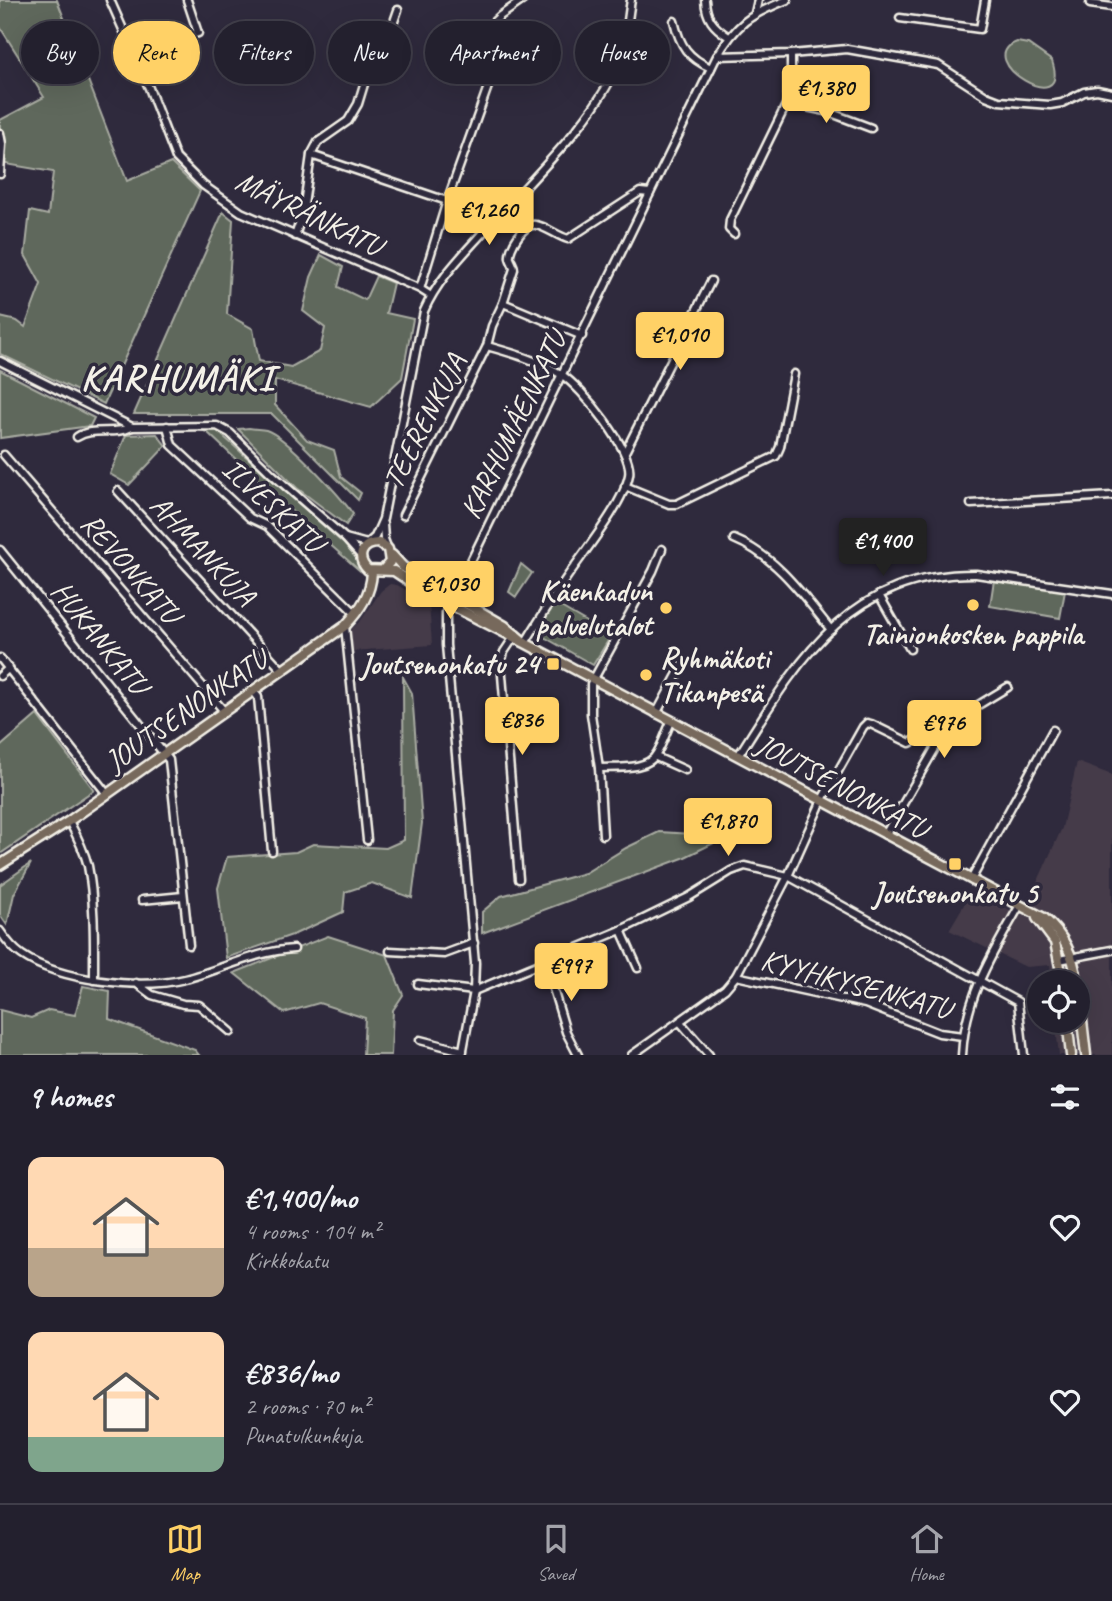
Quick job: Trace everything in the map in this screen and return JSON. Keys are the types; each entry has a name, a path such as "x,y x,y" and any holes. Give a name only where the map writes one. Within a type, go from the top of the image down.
{"main road":[{"path":"379,543 388,549 390,562 383,570 372,572 364,567 361,556 367,544 379,543"},
{"name":"JOUTSENONKATU","path":"388,549 399,565 452,601"},
{"name":"JOUTSENONKATU","path":"383,570 394,571 452,601 656,714 1023,906 1053,926 1073,957"},
{"name":"JOUTSENONKATU","path":"0,865 69,821 345,626 368,594 372,572"},
{"name":"JOUTSENONKATU","path":"1023,906 1049,931 1055,942 1061,970"},
{"path":"1073,957 1075,970"},
{"path":"1068,1033 1071,1055"},
{"path":"1084,1033 1086,1055"}],"street":[{"path":"110,0 120,21"},
{"path":"187,0 194,21"},
{"path":"495,21 523,0"},
{"path":"345,538 367,544 375,537 383,519 424,311 431,296 452,267 579,125 615,70 622,53 631,0"},
{"path":"705,0 709,20 729,37"},
{"path":"755,13 758,0"},
{"path":"755,13 787,0"},
{"path":"900,18 980,29 985,0"},
{"path":"1090,4 1112,7"},
{"path":"295,236 303,212 311,155 318,142 348,121 358,104 374,61 384,50 398,10"},
{"name":"KARHUMÄENKATU","path":"463,1053 474,991 474,943 445,618 717,55 729,37 755,13"},
{"path":"674,21 682,48 692,59 711,68"},
{"path":"717,55 791,54 847,49 938,65 986,96 999,101 1051,104 1062,103 1084,92 1097,90 1112,93"},
{"path":"734,234 729,229 730,220 787,103 791,54"},
{"name":"MÄYRÄNKATU","path":"147,84 176,158 203,185 241,212 431,296"},
{"path":"420,289 447,201 489,84"},
{"path":"787,103 826,111 871,128"},
{"path":"0,134 0,174"},
{"path":"311,155 447,201"},
{"path":"487,346 514,269 510,254 522,230 528,225 535,225 568,239 640,192 650,193"},
{"path":"625,452 711,281"},
{"path":"503,303 582,337"},
{"name":"TEERENKUJA","path":"403,515 487,346 517,355 563,375"},
{"path":"0,361 132,427"},
{"path":"625,486 669,504 677,504 776,456 794,374"},
{"path":"525,643 605,523 625,486 630,467 612,428 563,375"},
{"name":"ILVESKATU","path":"167,426 172,445 250,518 267,526 356,614"},
{"path":"76,437 92,431 117,432 132,427 217,426 230,433 345,538 361,556"},
{"name":"REVONKATU","path":"4,455 224,711"},
{"name":"AHMANKUJA","path":"118,491 282,670"},
{"path":"971,504 1112,496"},
{"path":"383,519 384,539 388,549"},
{"path":"734,539 753,547 770,559 831,630"},
{"path":"603,835 599,768 591,714 592,679 653,571 662,548"},
{"name":"HUKANKATU","path":"0,550 166,753"},
{"path":"738,756 797,666 831,630 879,595 919,580 955,574 1112,594"},
{"path":"879,595 910,649"},
{"path":"345,626 367,840"},
{"path":"515,636 504,652 501,663 519,878"},
{"path":"0,657 107,794"},
{"path":"656,714 683,663"},
{"path":"0,676 9,668"},
{"path":"885,835 937,745 975,707 1008,687"},
{"path":"253,691 258,697 272,851"},
{"path":"632,1055 725,989 736,976 859,732 867,723 911,743 917,739 923,721"},
{"path":"599,768 638,766 656,757 671,722"},
{"path":"971,880 1053,730"},
{"path":"166,753 169,760 189,946"},
{"path":"656,757 685,770"},
{"path":"69,821 88,867 94,980"},
{"path":"418,984 474,991 621,930 745,866 788,876 1018,1002 1024,1055"},
{"path":"142,900 183,896"},
{"path":"962,1055 963,1036 978,980 1023,906"},
{"path":"621,930 638,968"},
{"path":"0,931 20,955 49,967 94,980 136,984 182,980 275,950 294,949"},
{"path":"390,951 444,954 474,943"},
{"path":"1059,960 1112,950"},
{"path":"545,962 566,1032 578,1055"},
{"name":"KYYHKYSENKATU","path":"736,976 865,1004 939,1033 963,1036"},
{"path":"136,984 152,995 183,1004 199,1005 231,1032"},
{"path":"680,1021 709,1055"},
{"path":"420,1040 463,1053"}],"shaded area":[{"path":"390,584 397,585 429,603 432,645 353,651 350,631 362,619 381,591"},
{"path":"1077,762 1112,775 1112,1055 1059,1055 1056,1033 1090,1033 1090,970 1051,970 1050,965 1026,967 949,930 972,891 1022,916 1062,828"}],"green space":[{"path":"0,0 57,0 65,21 21,21 21,60 0,27"},
{"path":"1017,42 1028,44 1052,61 1054,78 1048,86 1037,86 1024,80 1005,61 1006,50"},
{"path":"36,84 89,84 127,181 171,163 200,191 104,404 0,354 0,317 17,321 25,327 41,284 25,255 30,211 48,215 53,172 0,163 0,120 44,97"},
{"path":"223,212 233,220 227,314 253,329 259,361 291,367 320,351 325,328 303,311 311,277 321,255 343,267 338,287 365,300 376,276 393,283 386,313 413,319 402,378 371,407 275,380 275,405 307,440 334,450 341,477 361,493 358,500 272,414 134,414"},
{"path":"0,370 94,418 90,426 0,438"},
{"path":"214,428 344,544 356,558 359,570 207,432 201,430"},
{"path":"238,429 266,430 275,435 312,468 353,514 346,525 297,488"},
{"path":"157,434 166,446 129,485 110,474 126,435"},
{"path":"521,564 532,573 516,597 509,592"},
{"path":"994,580 1065,591 1060,618 990,606"},
{"path":"554,603 611,636 593,665 537,633"},
{"path":"403,677 412,693 422,823 412,898 372,883 345,892 343,912 295,934 226,958 218,888 227,857 296,852 313,844 386,848 404,840"},
{"path":"37,715 94,790 0,854 0,747"},
{"path":"659,832 728,836 683,858 482,933 482,912 501,896 585,873"},
{"path":"31,863 14,894 7,925 0,915 0,885"},
{"path":"328,936 387,955 403,995 393,1010 391,1055 363,1055 365,1018 319,1003 284,1013 234,973"},
{"path":"83,986 110,991 109,1019 195,1050 199,1055 0,1055 0,1010 31,1018 49,1010 75,1015"}],"place":[{"name":"Tainionkosken pappila","path":"973,605"},
{"name":"Käenkadun palvelutalot","path":"666,608"},
{"name":"Joutsenonkatu 24","path":"553,664"},
{"name":"Ryhmäkoti Tikanpesä","path":"646,675"},
{"name":"Joutsenonkatu 5","path":"955,864"}],"district":[{"name":"KARHUMÄKI","path":"178,377"}]}
